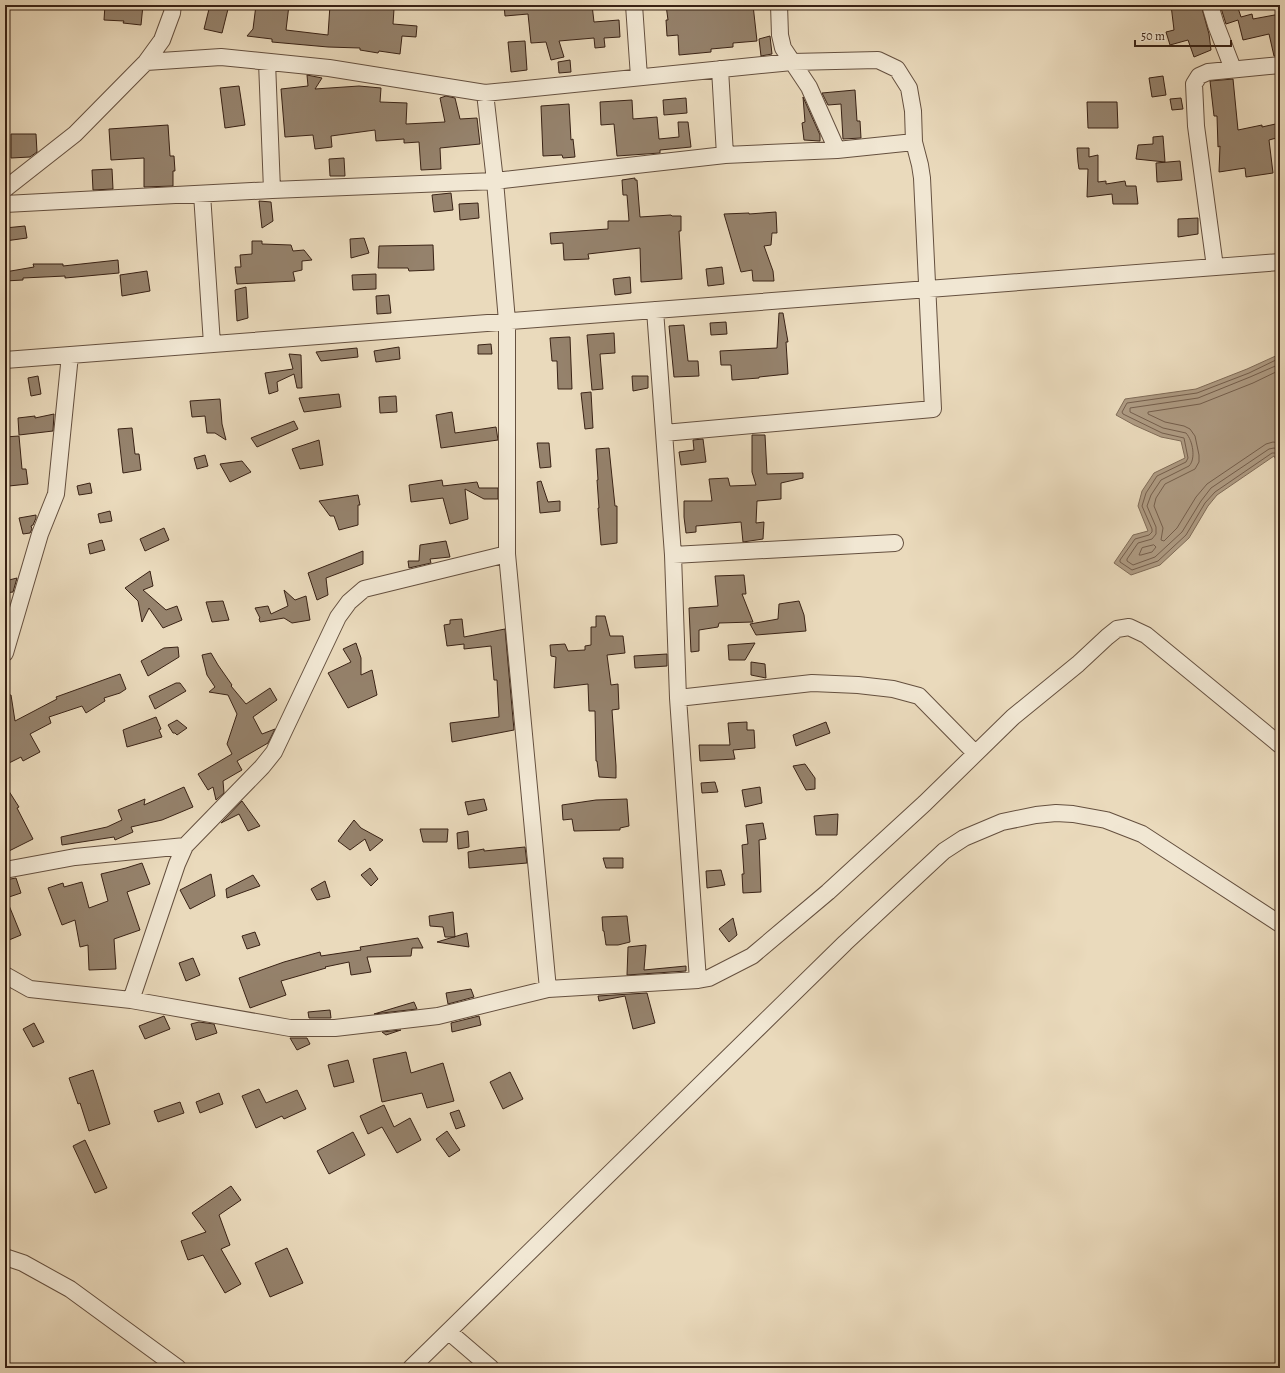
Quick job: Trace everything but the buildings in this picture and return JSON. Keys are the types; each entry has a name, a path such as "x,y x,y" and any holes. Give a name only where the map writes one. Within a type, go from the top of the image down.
{"street":[{"path":"5,189 75,134 146,62 162,40 172,14 173,5"},
{"path":"634,5 639,78"},
{"path":"779,5 780,35 783,48 809,87 837,150"},
{"path":"1210,5 1233,69"},
{"path":"146,62 221,57 329,68 485,93 792,62 878,60 897,69 908,88 913,111 914,142 922,178 926,289 933,409 664,433"},
{"path":"267,62 272,190"},
{"path":"1215,267 1196,126 1194,84 1199,76 1208,72 1280,65"},
{"path":"720,69 725,155"},
{"path":"485,93 495,181 507,321 507,554 548,989"},
{"path":"5,204 272,190 495,181 725,155 837,150 914,142"},
{"path":"202,194 212,344"},
{"path":"5,360 1280,262"},
{"path":"655,310 673,555 678,698 698,980"},
{"path":"5,653 40,534 56,494 70,355"},
{"path":"673,555 895,543"},
{"path":"131,1000 177,864 185,846 262,767 274,752 338,617 349,602 364,589 507,554"},
{"path":"5,975 30,989 131,1000 290,1028 335,1028 438,1016 548,989 698,980 709,978 752,956 828,892 925,803 1013,717 1078,664 1097,645 1117,629 1129,627 1146,635 1280,745"},
{"path":"678,698 812,683 858,684 893,689 919,696 975,753"},
{"path":"411,1368 845,943 944,851 975,832 1016,818 1056,813 1084,815 1106,820 1142,834 1280,924"},
{"path":"5,870 75,857 185,846"},
{"path":"5,1257 23,1263 70,1289 178,1368"},
{"path":"449,1332 491,1368"}],"water":[{"path":"1280,354 1280,467 1274,456 1217,495 1208,506 1189,538 1160,565 1131,575 1114,563 1133,535 1148,531 1138,506 1142,491 1154,473 1185,458 1181,441 1161,437 1116,415 1125,399 1196,389"}]}
